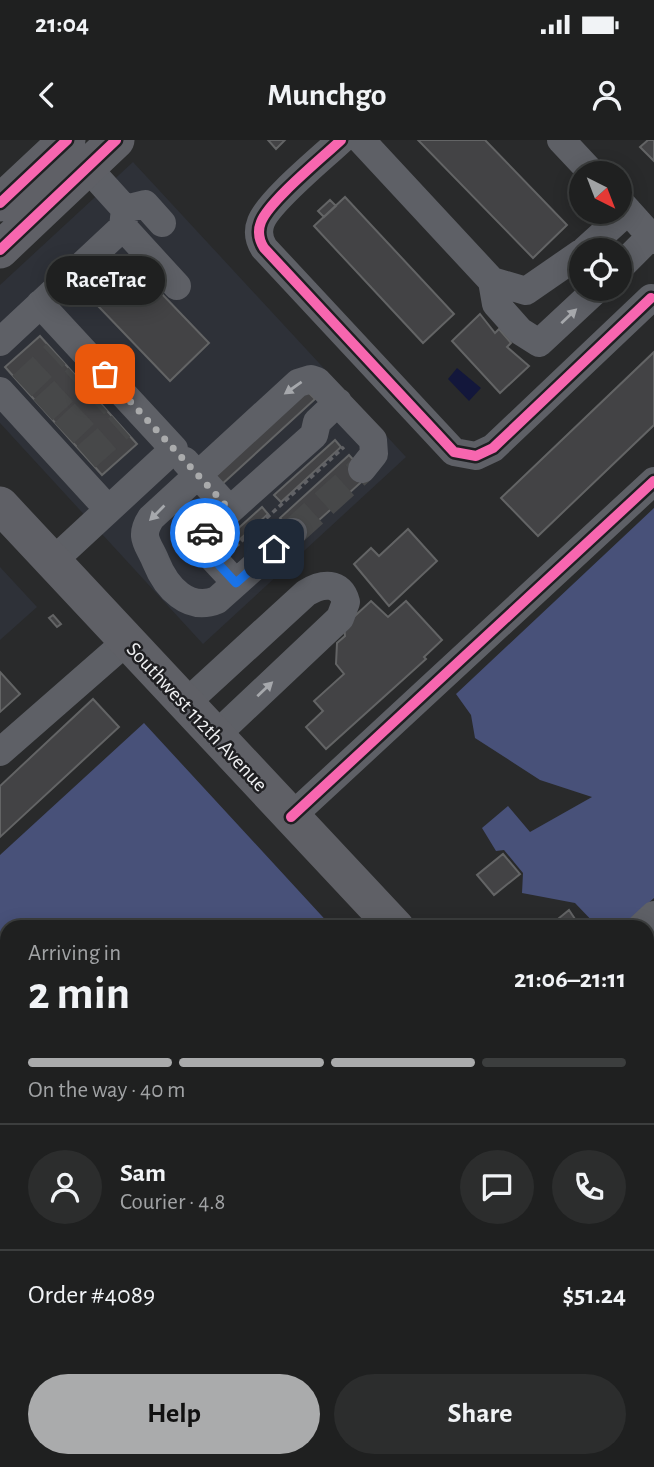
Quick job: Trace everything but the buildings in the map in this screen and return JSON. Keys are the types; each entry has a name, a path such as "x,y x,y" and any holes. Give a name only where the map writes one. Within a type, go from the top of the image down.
{"main road":[{"path":"0,203 77,154 116,140"},
{"path":"0,250 77,154"},
{"name":"Southwest 112th Avenue","path":"5,522 53,561 388,920"}],"street":[{"path":"341,140 268,211 260,226 259,238 264,248 449,449 470,457 488,452 652,298"},
{"path":"361,140 492,281 526,291 569,262"},
{"path":"561,140 581,161"},
{"path":"77,154 177,286"},
{"path":"0,342 124,218 145,204 162,223"},
{"path":"632,216 652,238 632,256"},
{"path":"596,238 608,224"},
{"path":"533,340 528,324 536,306 569,274"},
{"path":"492,281 496,304 568,377"},
{"path":"533,340 582,301"},
{"path":"40,304 64,347 129,418 174,449 230,510"},
{"path":"293,532 217,600 207,604 197,603 191,587 169,564 156,560 144,540 144,528 197,475 298,383 317,381 373,440 374,454 362,469"},
{"path":"10,392 36,416 79,464 108,509"},
{"path":"236,583 197,541 314,435 317,422 338,402"},
{"path":"53,561 174,449"},
{"path":"291,817 654,481"},
{"path":"185,704 306,593 321,586 332,585 341,590 346,602 340,618 215,736"},
{"path":"0,752 127,641"}],"path":[{"path":"232,550 344,447"}],"shaded area":[{"path":"133,162 406,457 203,644 0,423 0,285"},
{"path":"457,368 481,388 469,401 448,379"},
{"path":"654,508 654,898 629,920 591,920 575,903 522,893 523,873 504,850 496,851 482,828 508,806 530,832 592,797 540,780 475,738 471,715 456,694"},
{"path":"0,567 37,607 0,640"},
{"path":"144,723 326,920 0,920 0,855"}],"tunnel":[{"path":"22,386 56,354"},
{"path":"43,410 78,378"},
{"path":"64,433 98,401"},
{"path":"86,457 121,426"},
{"path":"293,532 362,469"}],"cycle path":[{"path":"0,203 67,140"},
{"path":"0,250 116,140"},
{"path":"341,140 266,213 259,229 261,242 454,452 476,456 493,448 651,298"},
{"path":"291,817 654,481"}],"way so far":[{"path":"105,374 230,510 205,533"}],"place":[{"name":"RaceTrac","path":"105,374"}],"route":[{"path":"205,533 197,541 236,583 274,549"}]}
